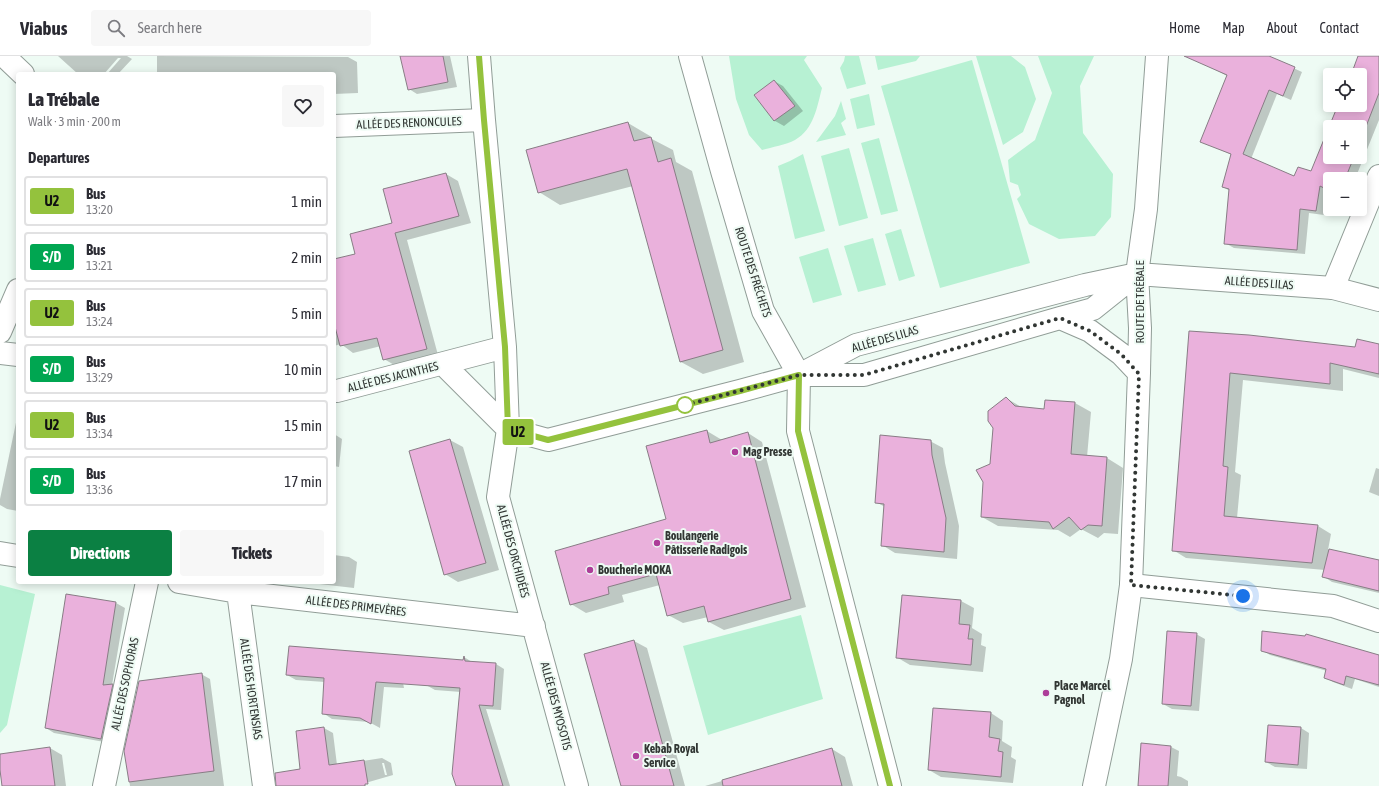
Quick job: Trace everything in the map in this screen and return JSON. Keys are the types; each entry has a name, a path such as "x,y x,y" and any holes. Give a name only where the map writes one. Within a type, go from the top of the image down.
{"street":[{"path":"4,56 21,72"},
{"path":"443,364 505,347 484,120 480,56"},
{"name":"ROUTE DES FRÉCHETS","path":"690,56 763,311 799,375"},
{"name":"ROUTE DE TRÉBALE","path":"1094,786 1121,659 1131,585 1140,328 1137,274 1146,209 1157,56"},
{"name":"ALLÉE DES RENONCULES","path":"336,126 484,120"},
{"path":"1333,288 1379,176"},
{"path":"890,786 798,431 799,375 864,375 1060,318 1093,308 1137,274"},
{"name":"ALLÉE DES LILAS","path":"799,375 856,345 1085,284 1137,274 1333,288 1379,300"},
{"path":"0,332 16,295"},
{"path":"1060,318 1090,331 1121,354 1139,374"},
{"name":"ALLÉE DES ORCHIDÉES","path":"505,347 508,429 498,497 534,626"},
{"path":"0,353 16,355"},
{"name":"ALLÉE DES JACINTHES","path":"336,391 443,364 508,429 548,440 799,375"},
{"path":"0,553 16,556"},
{"name":"ALLÉE DES SOPHORAS","path":"104,786 147,584"},
{"name":"ALLÉE DES PRIMEVÈRES","path":"191,584 238,592 534,626"},
{"path":"1131,585 1333,606 1379,621"},
{"name":"ALLÉE DES HORTENSIAS","path":"238,592 264,786"},
{"name":"ALLÉE DES MYOSOTIS","path":"534,626 577,786"}],"green space":[{"path":"729,56 807,56 804,60 822,88 814,117 807,130 795,140 762,150 749,135 736,99"},
{"path":"845,56 859,56 866,84 847,89 840,68"},
{"path":"875,56 920,56 916,61 878,70"},
{"path":"976,56 1011,56 1025,67 1036,99 1023,132 1003,145"},
{"path":"1038,56 1094,56 1080,86 1083,133 1113,174 1111,217 1095,236 1059,239 1029,224 1017,199 1021,195 1018,185 1010,182 1008,160 1035,140 1052,93"},
{"path":"972,60 1030,263 940,288 881,86"},
{"path":"869,94 875,125 857,129 850,99"},
{"path":"841,101 846,119 841,123 846,135 816,142 835,116"},
{"path":"879,138 898,211 881,215 861,143"},
{"path":"849,148 868,218 839,226 821,156"},
{"path":"803,154 825,231 795,239 778,166"},
{"path":"901,229 915,276 899,281 885,234"},
{"path":"873,238 886,285 858,292 844,246"},
{"path":"828,248 842,295 813,303 799,257"},
{"path":"0,585 35,594 7,725 0,733"},
{"path":"801,615 823,699 708,735 683,646"}],"building":[{"path":"400,56 443,56 448,82 408,90"},
{"path":"1184,56 1269,56 1295,67 1283,96 1269,90 1243,154 1294,176 1298,167 1311,171 1323,142 1323,164 1351,164 1348,172 1323,172 1323,188 1320,186 1316,211 1300,209 1297,250 1224,244 1229,189 1222,187 1231,154 1200,142 1227,75"},
{"path":"1358,56 1379,56 1379,93 1367,124 1367,120 1332,120 1335,112 1367,112 1367,68 1354,68"},
{"path":"774,80 795,106 774,121 754,95"},
{"path":"628,122 634,141 651,137 658,162 671,158 723,350 680,362 627,169 538,193 526,150"},
{"path":"446,173 459,216 395,233 427,349 383,360 377,338 340,346 336,331 336,259 355,254 350,234 392,223 383,189"},
{"path":"1189,331 1249,335 1355,347 1357,339 1379,344 1379,374 1330,363 1330,384 1230,373 1223,466 1228,467 1224,516 1318,525 1312,563 1172,551"},
{"path":"1006,397 1015,406 1044,409 1045,400 1075,402 1071,454 1107,457 1102,526 1088,525 1081,530 1069,517 1053,529 1049,522 981,517 983,482 976,470 990,464 993,428 988,421 988,411"},
{"path":"707,430 710,443 748,432 791,599 708,622 704,606 667,616 656,574 608,587 609,594 570,605 555,551 666,519 646,446"},
{"path":"880,435 931,440 932,455 946,518 944,552 881,546 884,504 875,503"},
{"path":"450,439 486,563 444,575 409,451"},
{"path":"1329,549 1379,560 1379,591 1322,577"},
{"path":"66,594 116,602 103,685 113,684 101,739 45,728"},
{"path":"902,595 961,600 959,624 970,625 968,639 973,639 971,665 896,658"},
{"path":"1167,631 1197,633 1191,706 1162,704"},
{"path":"1262,631 1305,636 1306,634 1379,655 1379,685 1346,676 1344,685 1324,678 1326,669 1261,651"},
{"path":"634,640 674,786 621,786 584,654"},
{"path":"289,646 463,660 464,656 465,661 496,663 493,706 479,705 503,786 456,786 452,774 460,688 376,682 371,724 360,718 322,714 324,678 286,675"},
{"path":"202,673 214,771 129,782 124,751 139,681"},
{"path":"933,708 991,712 989,737 1000,739 998,751 1003,752 1001,777 928,770"},
{"path":"1268,725 1301,727 1298,765 1265,762"},
{"path":"324,727 329,765 364,760 368,784 365,784 365,786 276,786 275,773 300,769 296,731"},
{"path":"1141,743 1171,746 1168,786 1138,786"},
{"path":"50,747 55,786 2,786 0,754"},
{"path":"832,748 842,786 723,786 722,780"}],"bus line":[{"name":"U2","path":"479,56 505,347 508,429 548,440 799,375 798,431 890,786"}],"place":[{"name":"Mag Presse","path":"735,452"},
{"name":"Boulangerie Pâtisserie Radigois","path":"657,543"},
{"name":"Boucherie MOKA","path":"590,570"},
{"name":"Place Marcel Pagnol","path":"1046,693"},
{"name":"Kebab Royal Service","path":"636,756"}],"route":[{"path":"685,405 682,406 799,375 864,375 1060,318 1090,331 1121,354 1139,374 1131,585 1243,596"}]}
